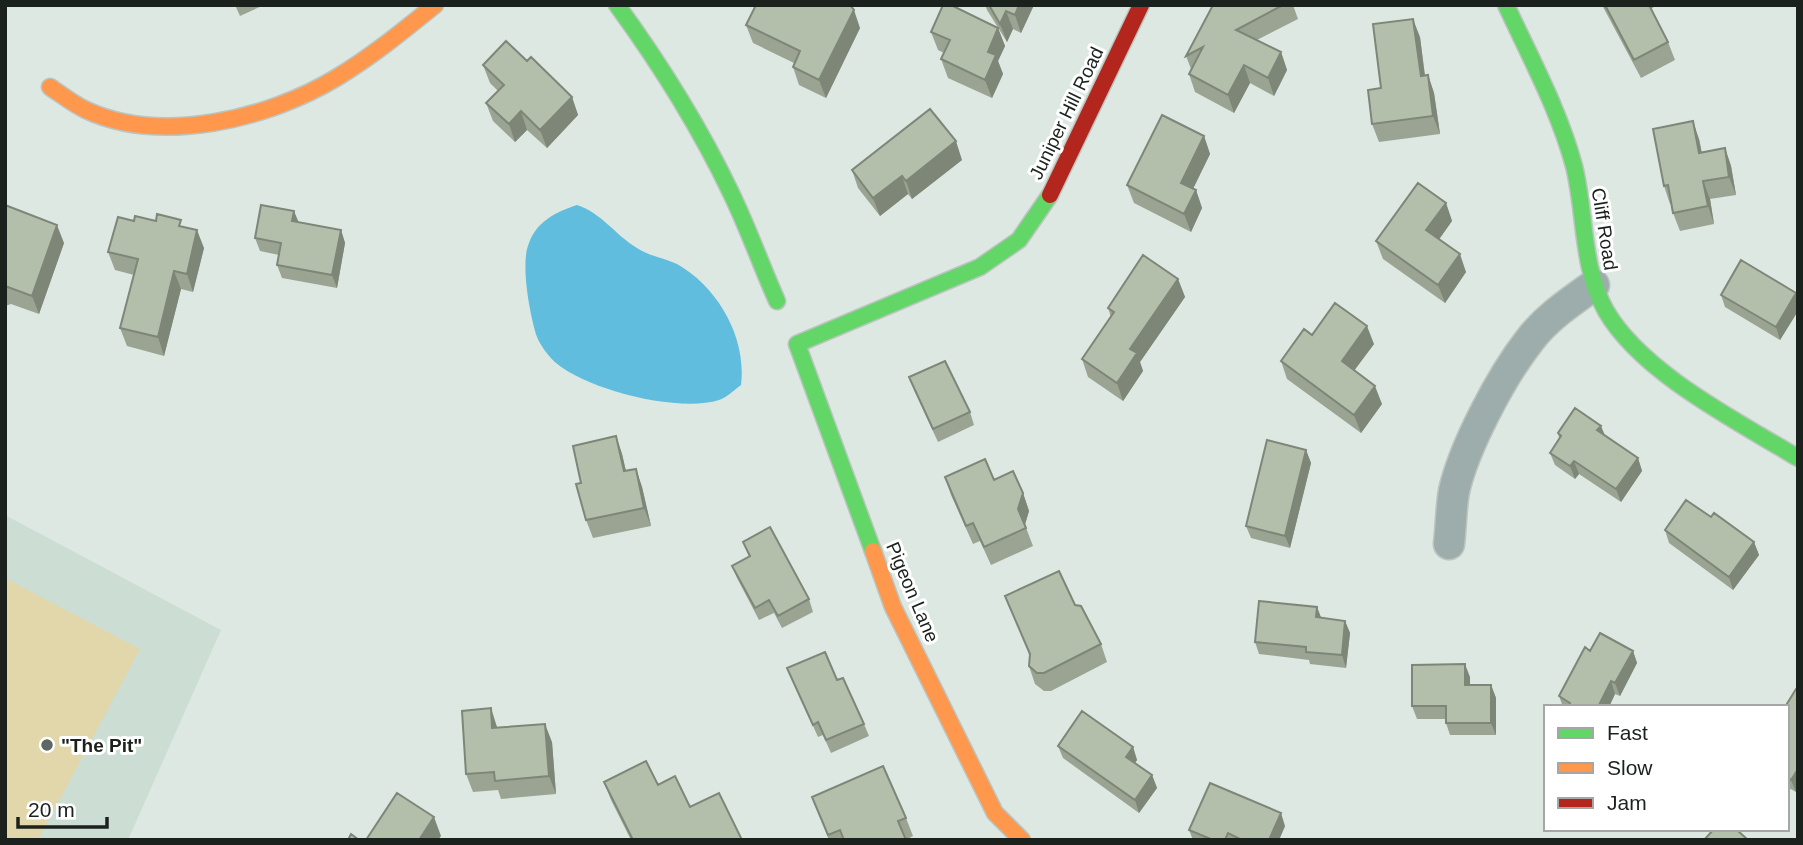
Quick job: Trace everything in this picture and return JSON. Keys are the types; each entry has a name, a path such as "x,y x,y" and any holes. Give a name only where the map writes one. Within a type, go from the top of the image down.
{"street":[{"path":"50,87 89,112 133,125 179,128 231,120 276,107 334,79 394,39 435,5"},
{"path":"617,5 643,40 719,170 777,301"},
{"name":"Juniper Hill Road","path":"797,344 980,267 1018,240 1056,187 1141,5"},
{"name":"Cliff Road","path":"1506,5 1552,106 1574,167 1594,285 1616,326 1653,362 1699,397 1798,458"},
{"path":"1449,544 1454,492 1466,453 1503,381 1529,340 1557,311 1594,285"},
{"name":"Pigeon Lane","path":"797,344 893,607 995,813 1021,840"}],"shaded area":[{"path":"5,515 221,630 128,840 5,840"},
{"name":"\"The Pit\"","path":"5,578 140,649 38,840 5,840"}],"water":[{"path":"577,205 601,219 637,248 677,264 705,286 717,300 734,332 742,367 741,385 719,400 681,404 658,401 589,382 551,358 538,340 534,328 527,290 526,252 532,235 542,223"}],"building":[{"path":"756,5 850,5 854,10 819,80 793,67 800,51 746,25"},
{"path":"943,5 951,5 998,28 988,52 996,55 985,80 941,59 950,40 931,32"},
{"path":"989,5 1019,5 1015,15 1006,11 1000,24"},
{"path":"1213,5 1283,5 1236,30 1281,52 1268,78 1244,65 1228,95 1189,74 1203,47 1186,56"},
{"path":"1605,5 1649,5 1668,42 1634,60"},
{"path":"1413,19 1421,76 1428,75 1433,116 1372,124 1368,90 1381,88 1373,24"},
{"path":"506,41 527,61 531,57 572,97 540,130 521,111 509,124 486,103 504,85 483,65"},
{"path":"930,109 956,141 906,181 902,176 873,198 852,170"},
{"path":"1162,115 1204,136 1181,183 1196,190 1184,214 1127,185"},
{"path":"1693,121 1699,153 1725,148 1729,177 1703,181 1708,206 1673,213 1668,185 1664,186 1653,129"},
{"path":"1418,183 1446,203 1426,230 1460,254 1438,285 1376,241"},
{"path":"5,205 57,225 32,296 5,286"},
{"path":"261,205 294,211 292,221 341,230 332,275 277,265 281,243 255,238"},
{"path":"157,214 181,220 179,226 197,230 187,274 174,271 158,337 120,328 138,259 108,252 118,217 134,221 135,216 156,221"},
{"path":"1143,255 1178,279 1130,349 1137,353 1117,383 1082,359 1114,312 1108,308"},
{"path":"1741,260 1796,293 1776,327 1721,295"},
{"path":"1335,303 1367,326 1342,361 1375,386 1354,415 1281,361 1304,329 1312,335"},
{"path":"945,361 970,412 933,429 909,377"},
{"path":"1575,408 1601,426 1597,430 1638,458 1616,489 1574,461 1570,466 1550,453 1561,436 1558,433"},
{"path":"616,436 624,471 636,469 644,508 586,520 576,484 581,483 573,446"},
{"path":"1267,440 1306,450 1285,536 1246,526"},
{"path":"985,459 994,480 1013,471 1023,493 1018,509 1026,528 984,547 973,523 966,526 945,477"},
{"path":"1686,500 1711,517 1714,513 1754,542 1729,577 1665,530"},
{"path":"770,527 809,599 778,616 769,600 755,608 732,566 750,556 743,542"},
{"path":"1059,571 1075,605 1081,606 1101,644 1044,673 1037,673 1029,666 1030,654 1005,596"},
{"path":"1259,601 1317,607 1316,617 1345,621 1342,655 1306,652 1306,647 1255,642"},
{"path":"1600,633 1633,651 1615,683 1611,681 1599,705 1569,705 1570,703 1559,696 1585,647 1590,651"},
{"path":"825,652 837,680 843,678 864,724 826,740 818,722 813,725 787,668"},
{"path":"1465,664 1465,685 1491,685 1491,723 1446,723 1446,706 1412,706 1412,665"},
{"path":"1796,689 1798,690 1798,769 1791,780 1789,705 1786,705"},
{"path":"491,708 492,728 545,724 549,776 495,781 494,772 466,774 462,711"},
{"path":"1082,711 1133,747 1126,757 1152,775 1135,800 1058,746"},
{"path":"646,761 658,785 675,776 690,807 719,793 742,840 633,840 604,782"},
{"path":"883,766 906,818 898,821 906,840 844,840 840,830 828,835 812,797"},
{"path":"1210,783 1281,813 1269,840 1242,840 1228,833 1225,840 1213,840 1189,830"},
{"path":"397,793 434,817 419,840 366,840"},
{"path":"1712,831 1738,831 1748,840 1704,840"},
{"path":"351,834 359,840 348,840"}],"traffic: fast":[{"path":"617,5 664,73 719,168 777,301"},
{"path":"1506,5 1568,145 1578,184 1592,277 1606,311 1622,334 1666,375 1720,412 1798,458"},
{"path":"873,551 797,344 980,267 1019,240 1050,195"}],"traffic: slow":[{"path":"50,87 81,108 115,120 147,126 180,126 247,115 309,93 336,78 435,5"},
{"path":"873,551 893,607 995,813 1022,840"}],"traffic: jam":[{"path":"1050,195 1141,5"}],"place":[{"name":"\"The Pit\"","path":"47,745"}]}
